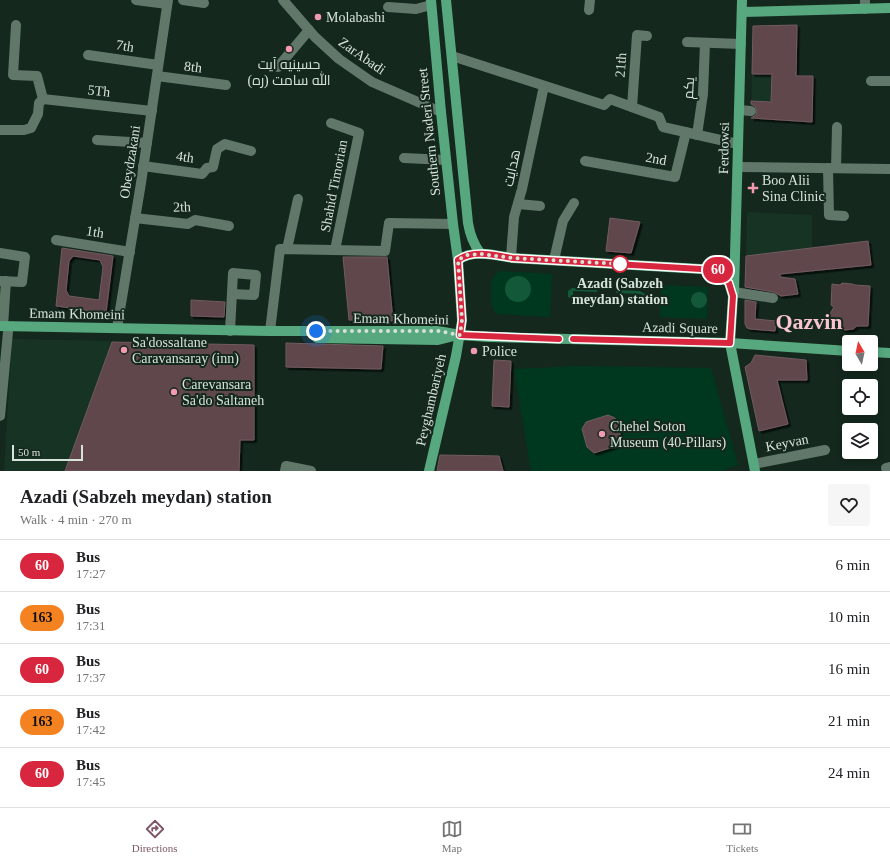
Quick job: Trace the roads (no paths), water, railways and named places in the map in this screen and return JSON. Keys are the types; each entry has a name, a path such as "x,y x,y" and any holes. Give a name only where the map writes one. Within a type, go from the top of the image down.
{"main road":[{"name":"Southern Naderi Street","path":"446,0 468,223 473,244 481,254"},
{"name":"Ferdowsi","path":"734,294 742,0"},
{"name":"Southern Naderi Street","path":"431,3 446,160 458,260"},
{"path":"742,12 787,7 865,4 890,8"},
{"path":"456,249 467,250 473,244"},
{"name":"Azadi Square","path":"458,260 467,255 481,254 511,258 718,270 729,283 734,294 730,343 460,335"},
{"path":"458,260 462,320 460,335"},
{"name":"Emam Khomeini","path":"3,329 117,328 270,331 438,331 460,335"},
{"name":"Emam Khomeini","path":"3,329 438,340 460,335"},
{"name":"Peyghambariyeh","path":"428,471 460,335"},
{"path":"755,467 730,343 842,351"},
{"path":"878,353 890,354"}],"street":[{"path":"136,0 168,2"},
{"path":"183,0 204,3"},
{"name":"ZarAbadi","path":"287,1 309,30 339,59 372,82 441,112"},
{"name":"Obeydzakani","path":"117,328 168,2"},
{"path":"388,7 416,9 431,3"},
{"path":"0,130 24,130 31,128 38,114 39,102 43,99 37,76 13,75 16,25"},
{"path":"278,67 309,30"},
{"name":"21th","path":"632,107 637,36 647,36"},
{"path":"687,42 741,44"},
{"name":"یکم","path":"697,134 703,94 705,43"},
{"name":"7th","path":"88,54 158,65"},
{"path":"452,56 604,105 610,99 660,117 663,127 738,144"},
{"name":"8th","path":"157,76 226,85"},
{"path":"871,82 890,81"},
{"name":"هدایت","path":"511,258 514,217 544,86"},
{"name":"5Th","path":"43,99 152,111"},
{"path":"739,110 751,111"},
{"name":"Shahid Timorian","path":"330,122 359,133 335,250"},
{"path":"837,127 832,168 829,215 844,216"},
{"name":"2nd","path":"585,161 675,177 686,132"},
{"path":"97,140 147,143"},
{"name":"4th","path":"143,166 202,174 207,168 213,167 218,149 226,144 251,151"},
{"path":"404,158 446,160"},
{"path":"738,167 890,169"},
{"path":"287,249 298,199"},
{"path":"554,260 563,221 574,203"},
{"path":"518,204 540,206"},
{"name":"2th","path":"135,218 188,224 195,220 229,226"},
{"path":"270,331 280,249 385,251 389,223 453,224"},
{"name":"1th","path":"56,240 130,252"},
{"path":"0,253 25,257 22,282 3,281 0,416"},
{"path":"230,330 232,294"},
{"path":"734,294 773,298"},
{"name":"Keyvan","path":"755,467 825,450"},
{"path":"887,471 886,468 890,467"},
{"path":"286,469 311,471"}],"place":[{"name":"Molabashi","path":"318,17"},
{"name":"حسینیه آیت الله سامت (ره)","path":"289,49"},
{"name":"Boo Alii Sina Clinic","path":"753,188"},
{"name":"Azadi (Sabzeh meydan) station","path":"620,264"},
{"name":"Sa'dossaltane Caravansaray (inn)","path":"124,350"},
{"name":"Police","path":"474,351"},
{"name":"Carevansara Sa'do Saltaneh","path":"174,392"},
{"name":"Chehel Soton Museum (40-Pillars)","path":"602,434"}],"district":[{"name":"Qazvin","path":"809,321"}]}
